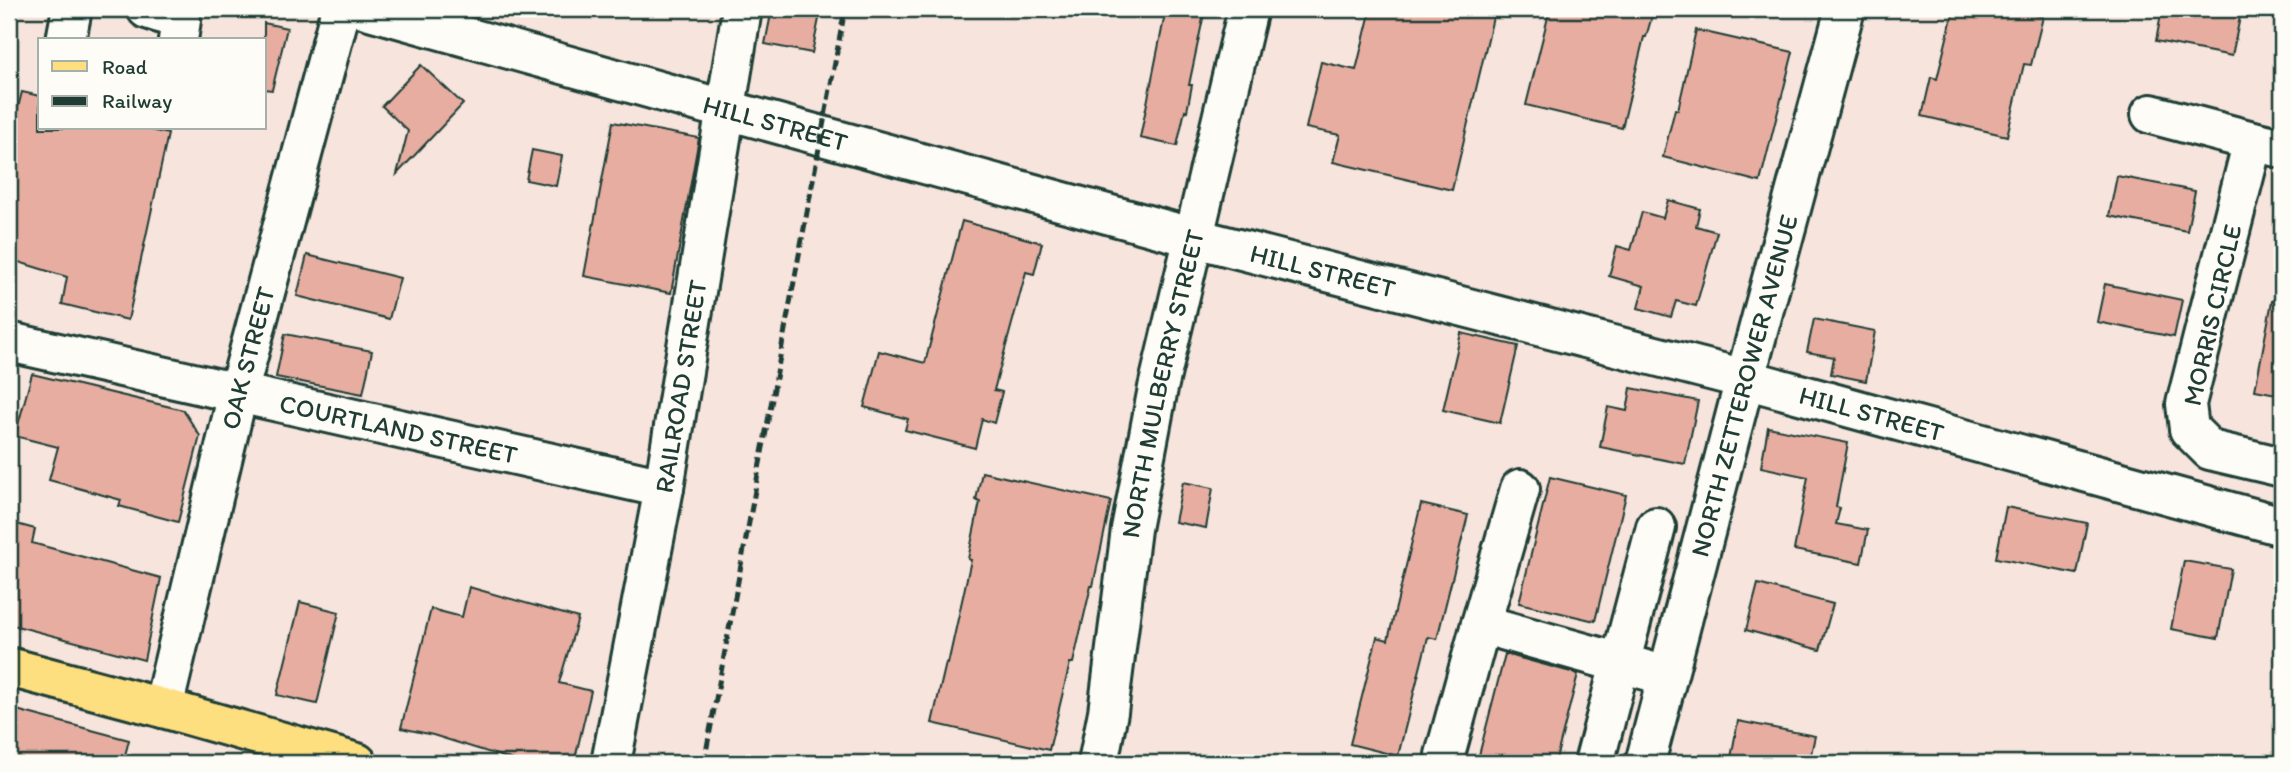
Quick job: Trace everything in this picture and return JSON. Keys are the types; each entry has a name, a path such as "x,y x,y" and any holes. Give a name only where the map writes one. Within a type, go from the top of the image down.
{"main road":[{"path":"9,667 357,763"}],"street":[{"path":"66,38 72,9"},
{"path":"147,9 181,20 177,38"},
{"name":"OAK STREET","path":"163,708 238,393 341,9"},
{"name":"HILL STREET","path":"366,9 1195,238 1745,379 2282,526"},
{"name":"RAILROAD STREET","path":"611,763 664,488 742,9"},
{"name":"NORTH MULBERRY STREET","path":"1098,763 1108,712 1133,516 1157,388 1248,9"},
{"name":"NORTH ZETTEROWER AVENUE","path":"1645,763 1845,9"},
{"name":"MORRIS CIRCLE","path":"2151,114 2268,145 2186,404 2189,429 2210,450 2282,467"},
{"name":"COURTLAND STREET","path":"9,342 664,488"},
{"path":"1445,755 1520,489"},
{"path":"1594,763 1656,527"},
{"path":"1481,624 1667,676"}],"building":[{"path":"772,9 821,9 812,53 765,44"},
{"path":"1166,9 1205,9 1189,85 1192,85 1187,111 1185,110 1177,146 1140,138"},
{"path":"1371,9 1495,9 1452,190 1333,162 1340,135 1306,128 1321,62 1356,70"},
{"path":"1550,9 1654,9 1644,37 1622,128 1526,105"},
{"path":"1954,9 2007,9 2043,17 2031,65 2024,64 2007,136 1922,116 1931,77 1937,79"},
{"path":"2162,9 2196,9 2240,17 2232,56 2156,41"},
{"path":"264,23 287,28 272,90 266,89"},
{"path":"1696,30 1793,52 1760,182 1663,157 1675,109 1678,110"},
{"path":"421,65 463,104 397,174 408,131 382,106"},
{"path":"22,92 38,96 38,130 151,130 168,134 128,320 62,304 67,277 9,259 9,142"},
{"path":"613,122 699,138 671,293 584,276"},
{"path":"532,150 562,156 556,186 526,180"},
{"path":"2117,176 2195,191 2187,231 2109,216"},
{"path":"1668,200 1700,209 1696,226 1717,232 1696,306 1676,301 1671,317 1638,308 1644,286 1609,276 1617,246 1631,250 1642,212 1663,218"},
{"path":"962,221 1042,243 1034,274 1026,272 994,390 1002,392 994,423 982,419 975,448 905,430 908,419 864,407 879,351 925,363"},
{"path":"307,255 400,278 389,319 297,296"},
{"path":"2105,284 2182,300 2174,337 2097,322"},
{"path":"2272,301 2282,302 2282,395 2255,390"},
{"path":"1814,319 1875,331 1866,381 1831,374 1834,357 1807,352"},
{"path":"1461,333 1518,346 1500,423 1443,410"},
{"path":"285,334 372,351 363,394 276,377"},
{"path":"32,374 183,410 200,436 178,522 119,506 121,500 49,480 58,447 15,436"},
{"path":"1631,388 1698,401 1685,464 1600,447 1608,407 1627,411"},
{"path":"1768,427 1848,443 1836,507 1840,508 1836,524 1868,530 1861,563 1794,550 1808,477 1761,467"},
{"path":"982,472 1111,501 1093,586 1073,663 1070,663 1049,750 932,723 971,560 968,559 980,502 976,500"},
{"path":"1550,477 1626,495 1595,621 1519,603"},
{"path":"1183,482 1213,488 1206,528 1175,522"},
{"path":"1421,504 1468,515 1437,639 1428,637 1398,756 1350,744 1377,637 1388,640"},
{"path":"2006,507 2087,523 2077,574 1996,558"},
{"path":"9,522 35,529 32,543 161,578 144,660 9,624"},
{"path":"2184,561 2231,569 2218,638 2171,629"},
{"path":"1758,584 1833,604 1820,650 1746,630"},
{"path":"469,587 578,618 559,683 591,691 574,763 523,763 401,728 431,609 462,617"},
{"path":"300,602 339,612 317,704 277,695"},
{"path":"1505,654 1578,674 1555,763 1477,763"},
{"path":"9,708 129,740 123,763 9,763"},
{"path":"1738,721 1815,736 1809,763 1730,763"}],"railway":[{"path":"704,763 845,9"}]}
